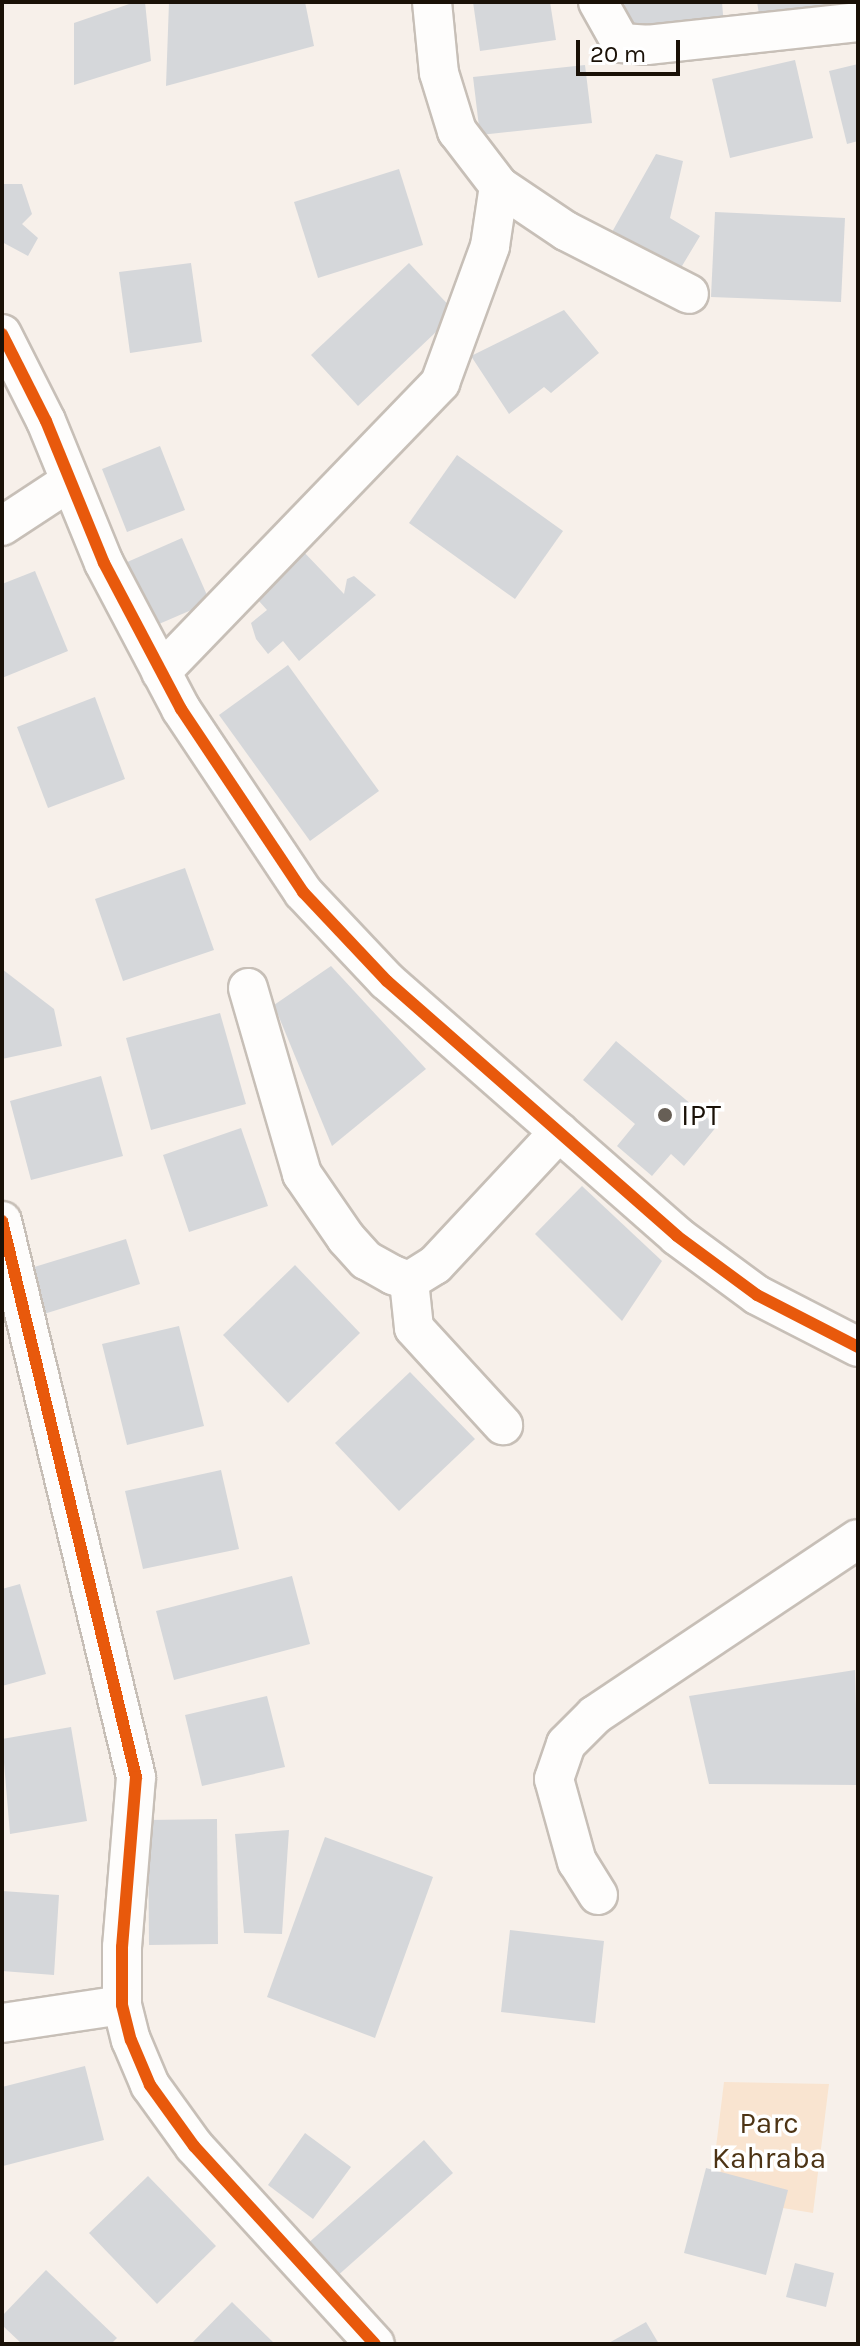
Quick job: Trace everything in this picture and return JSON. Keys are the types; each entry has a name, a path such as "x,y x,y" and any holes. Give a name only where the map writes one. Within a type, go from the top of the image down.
{"street":[{"path":"432,2 439,73 457,131 499,186 566,231 689,294"},
{"path":"598,2 621,43 647,45 858,22"},
{"path":"161,672 440,383 490,246 499,186"},
{"path":"2,334 46,421 69,482 161,672 223,778 303,892 387,981 677,1236 757,1295 858,1347"},
{"path":"2,526 69,482"},
{"path":"248,988 302,1174 366,1260 409,1281"},
{"path":"409,1281 454,1247 559,1132"},
{"path":"2,1221 136,1777 122,2005 139,2062 166,2109 300,2267 375,2344"},
{"path":"409,1281 414,1328 503,1425"},
{"path":"598,1895 577,1862 554,1779 566,1744 595,1715 858,1539"},
{"path":"2,2023 122,2005"}],"green space":[{"name":"Parc Kahraba","path":"724,2082 829,2084 813,2213 710,2196"}],"building":[{"path":"135,2 145,2 151,61 74,85 74,23"},
{"path":"169,2 305,2 314,46 166,86"},
{"path":"473,2 550,2 556,40 480,51"},
{"path":"624,2 722,2 724,27 628,30"},
{"path":"757,2 854,2 854,4 760,20"},
{"path":"795,60 813,138 730,158 712,79"},
{"path":"858,64 858,141 847,144 829,71"},
{"path":"585,65 592,123 480,135 473,77"},
{"path":"656,154 683,161 670,218 700,236 679,271 612,232"},
{"path":"399,169 423,245 318,278 294,202"},
{"path":"2,184 22,184 32,214 22,224 38,238 28,256 2,242"},
{"path":"715,212 845,218 841,302 711,297"},
{"path":"191,263 202,342 130,353 119,272"},
{"path":"409,263 456,313 358,406 311,355"},
{"path":"564,310 599,353 551,393 544,387 509,414 471,356"},
{"path":"160,446 185,510 127,532 102,469"},
{"path":"457,455 563,531 515,599 409,523"},
{"path":"182,538 210,602 152,627 125,563"},
{"path":"301,549 344,594 347,579 354,576 376,595 299,661 283,641 268,654 256,639 251,623 267,610 250,591"},
{"path":"35,571 68,651 2,678 2,584"},
{"path":"288,665 379,791 310,841 219,715"},
{"path":"95,697 125,779 48,808 17,727"},
{"path":"185,868 214,950 123,981 95,899"},
{"path":"331,966 426,1069 332,1146 274,1005"},
{"path":"2,969 54,1009 62,1046 2,1059"},
{"path":"220,1013 246,1104 151,1130 126,1038"},
{"path":"616,1041 717,1126 684,1166 671,1154 652,1176 617,1146 635,1124 583,1080"},
{"path":"101,1076 123,1156 31,1180 10,1101"},
{"path":"241,1128 268,1206 189,1232 163,1155"},
{"path":"582,1186 662,1261 622,1321 535,1234"},
{"path":"126,1239 140,1284 44,1314 31,1268"},
{"path":"295,1265 360,1333 288,1403 223,1335"},
{"path":"179,1326 204,1426 127,1445 102,1344"},
{"path":"410,1372 475,1439 399,1511 335,1443"},
{"path":"221,1470 239,1549 143,1569 125,1491"},
{"path":"292,1576 310,1644 174,1680 156,1611"},
{"path":"20,1584 46,1674 2,1686 2,1589"},
{"path":"855,1670 858,1785 709,1784 689,1696"},
{"path":"267,1696 285,1767 202,1786 185,1715"},
{"path":"71,1727 87,1821 10,1834 2,1739"},
{"path":"217,1819 218,1944 149,1945 148,1820"},
{"path":"289,1830 282,1934 244,1933 235,1834"},
{"path":"325,1837 433,1877 375,2038 267,1997"},
{"path":"2,1891 59,1895 54,1975 2,1971"},
{"path":"510,1930 604,1941 595,2023 501,2012"},
{"path":"85,2066 104,2140 3,2166 2,2087"},
{"path":"305,2133 351,2167 313,2219 268,2185"},
{"path":"424,2140 453,2173 335,2278 306,2245"},
{"path":"706,2168 788,2190 766,2275 684,2253"},
{"path":"148,2176 216,2246 157,2304 89,2233"},
{"path":"795,2263 834,2273 826,2307 786,2297"},
{"path":"46,2270 117,2338 111,2344 22,2344 2,2325 2,2316"},
{"path":"232,2302 275,2344 191,2344"},
{"path":"646,2322 659,2344 607,2344"}],"cycle path":[{"path":"2,334 46,421 104,563 181,709 303,892 387,981 677,1236 757,1295 858,1347"},
{"path":"2,1221 136,1777 122,1947 122,2005 131,2040 150,2085 194,2146 375,2344"}],"place":[{"name":"IPT","path":"665,1115"}]}
